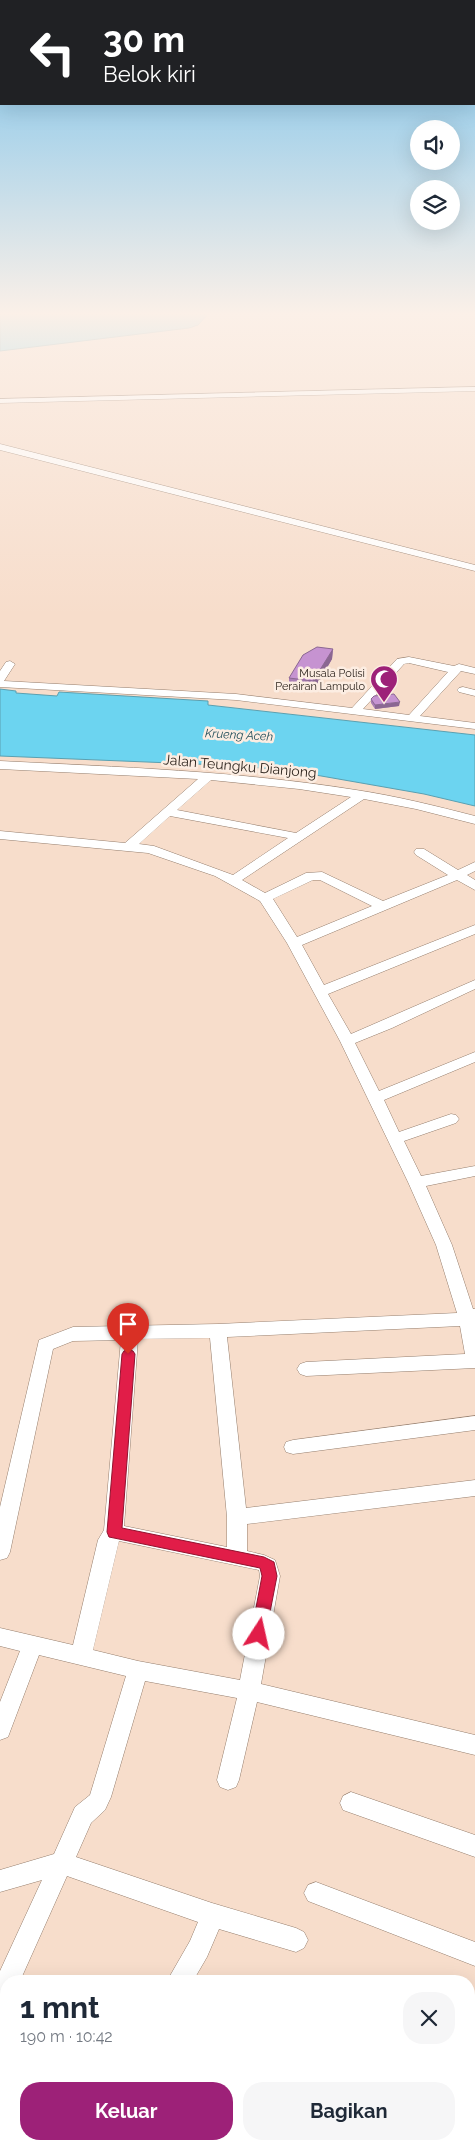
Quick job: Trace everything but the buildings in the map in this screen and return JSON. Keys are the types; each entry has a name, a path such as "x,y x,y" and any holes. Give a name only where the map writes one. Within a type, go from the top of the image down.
{"street":[{"path":"0,447 475,568"},
{"path":"355,711 401,661 409,660 456,670"},
{"path":"0,679 10,664"},
{"path":"412,718 459,667 475,671"},
{"path":"0,684 236,697 475,726"},
{"path":"463,690 475,694"},
{"name":"Jalan Teungku Dianjong","path":"0,765 209,776 283,782 361,795 475,820"},
{"path":"129,846 209,776"},
{"path":"234,880 361,795"},
{"path":"168,812 300,837"},
{"path":"0,835 129,846 157,852 209,869 234,880 265,898 294,943 347,1041 416,1182 444,1245 471,1317 475,1361 306,1369"},
{"path":"420,852 475,886"},
{"path":"294,943 458,875 475,866"},
{"path":"265,898 311,876 317,875 326,877 382,906"},
{"path":"320,992 475,929"},
{"path":"347,1041 387,1025 475,984"},
{"path":"374,1098 475,1057"},
{"path":"395,1139 451,1119"},
{"path":"416,1182 475,1171"},
{"path":"0,1552 45,1345 54,1340 73,1334 218,1331 471,1317"},
{"path":"218,1331 237,1518 237,1557"},
{"path":"81,1657 108,1540 114,1532 130,1334"},
{"path":"293,1447 475,1423"},
{"path":"237,1518 475,1488"},
{"path":"114,1532 264,1563 270,1570 249,1691 228,1780"},
{"path":"0,1636 32,1646 138,1670 249,1691 475,1745"},
{"path":"0,1730 32,1646"},
{"path":"11,1975 83,1815 100,1797 138,1670"},
{"path":"351,1803 475,1846"},
{"path":"0,1881 62,1863 212,1915 296,1940"},
{"path":"316,1893 475,1954"},
{"path":"183,1975 199,1949 212,1915"}],"water":[{"name":"Krueng Aceh","path":"0,689 16,691 16,693 57,696 59,692 208,701 208,705 475,735 475,806 424,794 287,770 220,765 0,756"}],"place":[{"name":"Musala Polisi Perairan Lampulo","path":"384,703"}],"route":[{"path":"128,1354 114,1532 264,1563 270,1570 270,1576 259,1634"}]}
